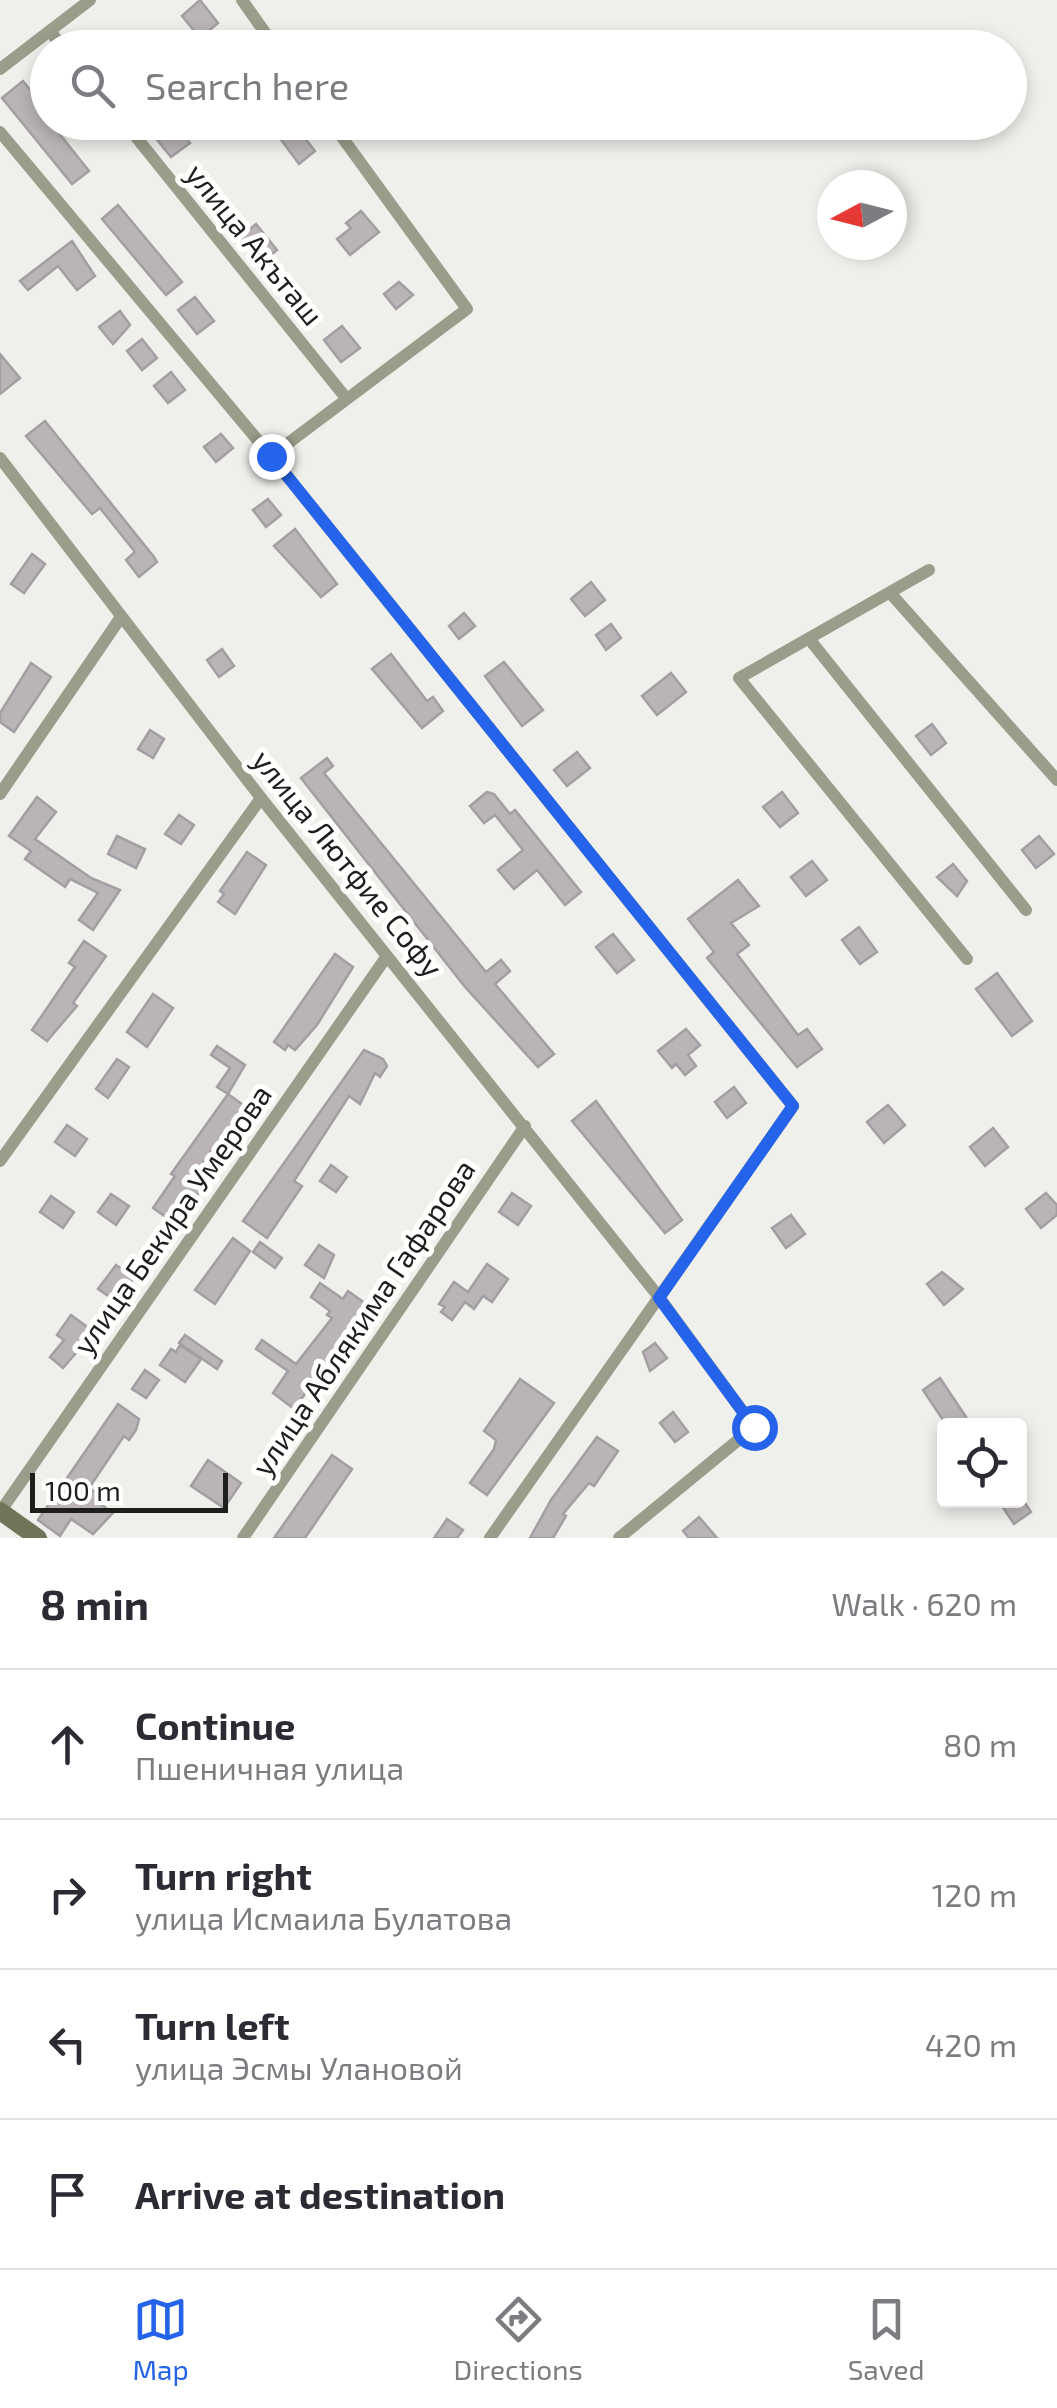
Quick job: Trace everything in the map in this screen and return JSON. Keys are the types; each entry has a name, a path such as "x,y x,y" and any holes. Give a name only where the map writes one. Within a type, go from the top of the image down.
{"street":[{"path":"51,30 90,0"},
{"path":"242,0 263,30"},
{"path":"0,69 30,46"},
{"path":"0,132 271,456 793,1106 490,1538"},
{"name":"улица Акъташ","path":"138,140 346,398"},
{"path":"271,456 467,309 344,140"},
{"name":"улица Лютфие Софу","path":"0,458 261,798 659,1298 754,1427 619,1538"},
{"path":"929,570 892,595 739,678 967,959"},
{"path":"892,595 1057,780"},
{"path":"0,794 121,617"},
{"path":"810,640 1026,910"},
{"path":"0,1161 261,798"},
{"name":"улица Бекира Умерова","path":"0,1512 387,956"},
{"name":"улица Аблякима Гафарова","path":"243,1538 525,1126"},
{"path":"0,1512 38,1538"}],"building":[{"path":"200,0 218,23 210,30 193,30 182,16"},
{"path":"23,81 30,90 30,132 2,98"},
{"path":"36,140 64,140 89,171 72,184"},
{"path":"157,140 188,140 190,143 171,157"},
{"path":"281,140 306,140 315,151 299,164"},
{"path":"118,205 182,282 166,295 102,219"},
{"path":"361,211 379,232 350,255 337,239 351,228 346,223"},
{"path":"256,224 277,250 261,263 240,237"},
{"path":"72,241 95,276 77,290 58,266 28,290 20,281"},
{"path":"399,282 413,295 396,309 384,294"},
{"path":"195,297 214,321 197,334 178,310"},
{"path":"120,311 130,325 113,344 99,327"},
{"path":"342,326 360,348 341,362 324,340"},
{"path":"142,339 157,358 142,370 127,351"},
{"path":"0,354 20,378 0,394"},
{"path":"171,372 185,390 168,403 154,386"},
{"path":"45,421 154,557 157,562 139,577 126,560 135,552 100,508 92,514 26,436"},
{"path":"221,434 233,448 216,462 204,447"},
{"path":"268,499 281,515 266,527 253,510"},
{"path":"295,529 337,584 321,597 274,546"},
{"path":"32,554 45,564 24,593 11,584"},
{"path":"591,582 605,600 585,616 571,599"},
{"path":"464,613 475,626 459,639 449,626"},
{"path":"611,624 621,638 606,650 596,635"},
{"path":"222,649 234,666 219,677 207,660"},
{"path":"391,654 427,701 433,697 443,711 422,728 372,669"},
{"path":"504,662 543,710 522,726 485,676"},
{"path":"31,663 51,677 14,732 0,722 0,713"},
{"path":"671,673 686,692 657,715 642,696"},
{"path":"932,724 946,743 931,755 916,736"},
{"path":"150,730 164,739 153,758 138,749"},
{"path":"577,752 590,768 567,786 554,770"},
{"path":"327,758 333,766 324,773 486,972 501,960 510,971 495,984 554,1054 538,1067 465,987 301,778"},
{"path":"487,792 494,794 510,814 515,810 581,892 565,905 537,870 514,889 498,870 523,850 495,815 484,823 470,806"},
{"path":"782,792 798,813 780,827 763,807"},
{"path":"37,797 56,812 35,839 91,878 120,890 93,930 79,920 98,893 70,879 65,887 25,859 31,851 9,836"},
{"path":"179,815 194,825 181,844 165,834"},
{"path":"117,836 145,849 136,868 108,854"},
{"path":"1039,836 1054,854 1036,868 1022,850"},
{"path":"247,852 266,865 235,914 218,902 224,894 220,891"},
{"path":"812,861 827,880 806,896 791,877"},
{"path":"953,864 967,881 957,896 937,877"},
{"path":"738,880 759,906 731,923 749,945 737,954 798,1035 807,1029 822,1049 797,1067 707,958 714,952 688,919"},
{"path":"859,927 877,952 860,964 842,940"},
{"path":"613,934 634,960 617,973 596,947"},
{"path":"84,941 106,956 73,1003 77,1006 47,1041 32,1030 75,967 69,963"},
{"path":"335,954 353,967 317,1025 295,1050 288,1045 285,1050 274,1042"},
{"path":"997,973 1032,1021 1012,1036 976,989"},
{"path":"153,994 173,1008 147,1047 127,1032"},
{"path":"686,1029 700,1045 688,1055 696,1066 685,1075 676,1064 672,1068 658,1051"},
{"path":"217,1046 245,1065 228,1094 217,1087 230,1068 211,1055"},
{"path":"364,1050 383,1059 387,1066 380,1077 375,1073 360,1104 349,1096 294,1181 302,1186 267,1238 243,1221"},
{"path":"117,1059 129,1067 108,1098 96,1089"},
{"path":"734,1087 746,1103 727,1118 715,1102"},
{"path":"228,1094 253,1112 224,1159 212,1150 199,1168 210,1176 177,1225 153,1208 175,1176 171,1174"},
{"path":"596,1101 682,1220 665,1233 572,1121"},
{"path":"888,1105 905,1125 884,1143 867,1122"},
{"path":"67,1125 87,1139 75,1156 55,1142"},
{"path":"993,1128 1008,1147 985,1166 970,1147"},
{"path":"331,1165 347,1177 336,1192 320,1181"},
{"path":"512,1193 531,1206 518,1225 499,1212"},
{"path":"1046,1193 1057,1205 1057,1215 1041,1228 1026,1209"},
{"path":"111,1194 129,1206 116,1225 98,1212"},
{"path":"51,1196 74,1212 63,1228 40,1212"},
{"path":"791,1215 805,1234 786,1248 772,1228"},
{"path":"233,1238 250,1251 215,1304 195,1290"},
{"path":"260,1242 282,1258 275,1268 253,1252"},
{"path":"319,1245 334,1255 324,1278 305,1265"},
{"path":"487,1264 508,1279 492,1302 483,1296 474,1309 465,1302 452,1320 441,1312 445,1307 439,1304 454,1282 468,1292"},
{"path":"116,1265 134,1278 117,1302 98,1289"},
{"path":"942,1272 963,1289 944,1305 927,1284"},
{"path":"320,1283 343,1299 348,1291 369,1306 294,1409 273,1393 288,1371 256,1349 262,1340 296,1364 332,1318 327,1315 330,1311 311,1297"},
{"path":"71,1315 94,1332 63,1368 50,1357 64,1340 57,1335"},
{"path":"185,1335 222,1361 217,1369 179,1343"},
{"path":"655,1343 667,1358 650,1371 643,1352"},
{"path":"180,1345 201,1359 185,1382 160,1365 171,1349 176,1352"},
{"path":"145,1370 159,1380 146,1398 132,1389"},
{"path":"940,1378 967,1418 942,1418 923,1390"},
{"path":"520,1379 554,1403 487,1495 470,1483 494,1449 496,1440 484,1431"},
{"path":"118,1404 139,1419 136,1430 129,1440 124,1436 89,1488 107,1500 103,1506 113,1513 93,1534 71,1519 60,1536 38,1520"},
{"path":"673,1412 688,1432 675,1442 660,1423"},
{"path":"597,1437 618,1451 594,1486 589,1483 563,1514 566,1516 553,1538 530,1538 551,1500"},
{"path":"332,1455 352,1469 305,1538 274,1538"},
{"path":"208,1460 241,1483 224,1508 191,1486"},
{"path":"1027,1506 1031,1512 1014,1524 1003,1508"},
{"path":"699,1517 717,1538 689,1538 683,1531"},
{"path":"447,1519 463,1530 457,1538 434,1538"}],"route":[{"path":"271,456 793,1106 659,1298 754,1427"}]}
